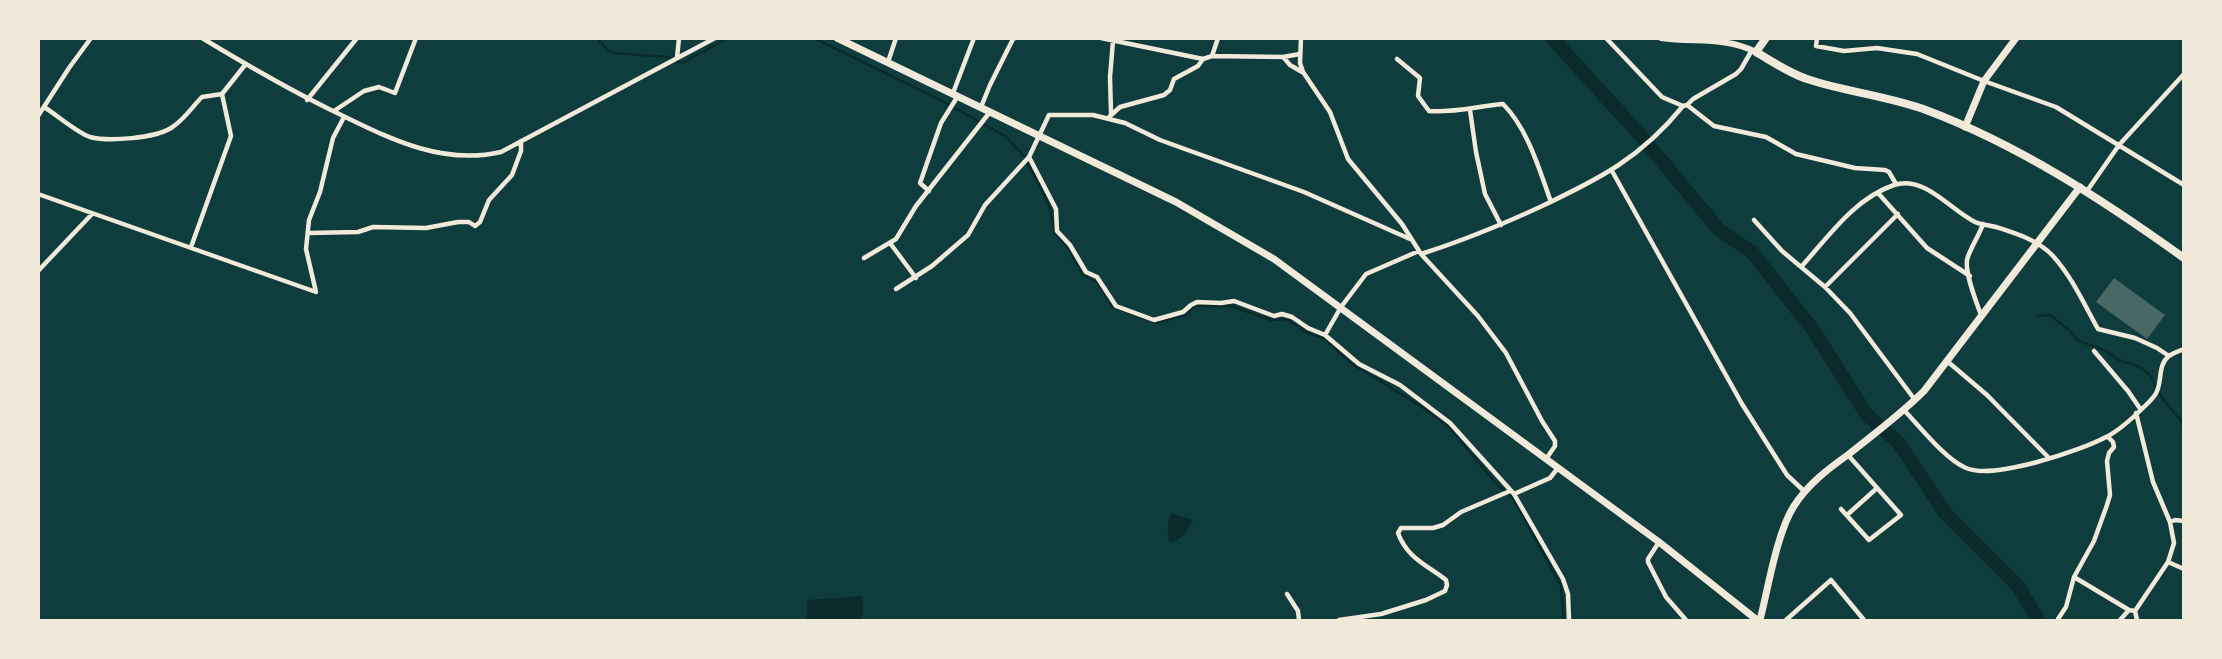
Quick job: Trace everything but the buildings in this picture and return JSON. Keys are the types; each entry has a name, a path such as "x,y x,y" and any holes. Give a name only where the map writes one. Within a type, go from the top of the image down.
{"highway":[{"path":"1766,38 1754,51 1784,69 1809,80 1884,97 1925,110 1965,127 2084,189 2183,258"}],"main road":[{"path":"837,38 1201,215 1273,259 1659,542 1759,621 1782,533 1793,508 1805,492 1825,472 1915,400 2038,243 2084,189"},
{"path":"1965,127 1984,81 2016,38"}],"street":[{"path":"38,116 91,38"},
{"path":"201,38 307,100 402,144 457,156 494,154 715,38"},
{"path":"307,100 358,38"},
{"path":"334,111 364,91 379,87 395,93 416,38"},
{"path":"677,58 679,38"},
{"path":"888,63 896,38"},
{"path":"929,191 920,183 974,38"},
{"path":"1101,38 1203,59 1212,56 1283,57 1300,54"},
{"path":"1212,56 1218,38"},
{"path":"1301,38 1300,63 1303,72 1330,112 1348,159 1402,225 1420,253 1478,316 1506,353 1555,440 1555,446 1546,459"},
{"path":"1606,38 1668,102 1685,106 1714,126 1766,137 1796,154 1854,168 1885,170 1896,184"},
{"path":"1325,335 1341,307 1366,274 1501,225 1612,171 1665,128 1693,99 1736,74 1754,51 1745,43 1661,38"},
{"path":"1817,38 1816,46 1844,51 1877,48 1917,54 2056,107 2183,185"},
{"path":"981,108 1013,39"},
{"path":"1110,116 1113,41"},
{"path":"1283,57 1290,65 1303,72"},
{"path":"1397,58 1420,78 1418,96 1429,111 1470,110 1503,104 1511,112 1533,152 1551,202"},
{"path":"1110,116 1120,107 1164,94 1170,90 1174,79 1198,66 1203,59"},
{"path":"44,107 90,137 129,138 153,135 169,130 182,120 202,97 222,94 245,65"},
{"path":"2084,189 2119,145 2183,74"},
{"path":"191,247 231,136 222,94"},
{"path":"1470,110 1485,194 1501,225"},
{"path":"864,258 896,239 916,206 990,112"},
{"path":"896,289 916,278 968,236 985,205 1029,157 1049,115 1110,116 1171,144 1304,192 1410,239"},
{"path":"38,194 316,292 306,249 309,220 320,192 333,138 345,117"},
{"path":"308,233 358,232 373,227 426,228 458,222 469,222 475,226 480,222 489,200 512,175 521,151 521,141"},
{"path":"1029,157 1056,209 1057,230 1070,245 1086,272 1097,277 1116,306 1154,320 1183,312 1197,302 1234,301 1274,316 1282,314 1292,317 1325,335 1359,364 1400,385 1450,423 1512,492 1563,579 1568,594 1569,621"},
{"path":"1612,171 1742,404 1787,475 1805,492"},
{"path":"1802,266 1850,213 1878,193 1896,184 1923,188 1974,221 2038,243 2052,255 2075,285 2098,328 2134,338 2169,356"},
{"path":"1878,193 1927,248 1970,276"},
{"path":"38,271 92,214"},
{"path":"1825,287 1898,214"},
{"path":"1754,220 1782,251 1802,266 1850,313 1915,400"},
{"path":"1982,316 1970,276 1968,258 1983,224"},
{"path":"890,243 916,278"},
{"path":"1900,412 1960,465 1977,471 2001,470 2049,458 2108,437 2157,393 2162,366 2169,356 2183,349"},
{"path":"2094,351 2128,391 2139,411 2153,482 2170,522 2174,543 2168,562 2132,611 2120,621"},
{"path":"1947,361 1987,395 2049,458"},
{"path":"2059,619 2066,607 2074,577 2094,541 2110,495 2106,461 2114,447 2108,437"},
{"path":"1841,509 1869,540 1901,515 1848,455"},
{"path":"1339,621 1381,614 1446,591 1446,580 1413,558 1404,547 1398,533 1401,528 1433,528 1443,525 1461,512 1550,478 1559,468"},
{"path":"1847,515 1876,489"},
{"path":"2170,522 2183,521"},
{"path":"1659,542 1648,562 1666,597 1686,621"},
{"path":"2168,562 2183,569"},
{"path":"2074,577 2132,611 2137,621"},
{"path":"1786,621 1831,580 1864,621"},
{"path":"1287,594 1298,611 1298,621"}],"water":[{"path":"1172,513 1193,520 1184,535 1173,543 1168,540"},
{"path":"863,596 863,620 807,620 807,600"}],"waterway":[{"path":"597,38 608,51 614,53 668,57 682,63 728,38"},
{"path":"814,38 942,101 1005,136 1024,156 1045,197 1054,232 1068,248 1083,275 1097,282 1113,307 1156,323 1186,315 1194,306 1231,306 1271,320 1287,319 1307,333 1324,338 1351,363 1448,426 1494,481 1513,498 1561,586 1564,620"},
{"path":"1552,38 1642,137 1719,230 1752,252 1813,330 1867,415 1898,442 1945,513 2018,586 2038,620"},
{"path":"2037,316 2050,315 2077,340 2140,367 2150,375 2162,398 2184,428"}]}
